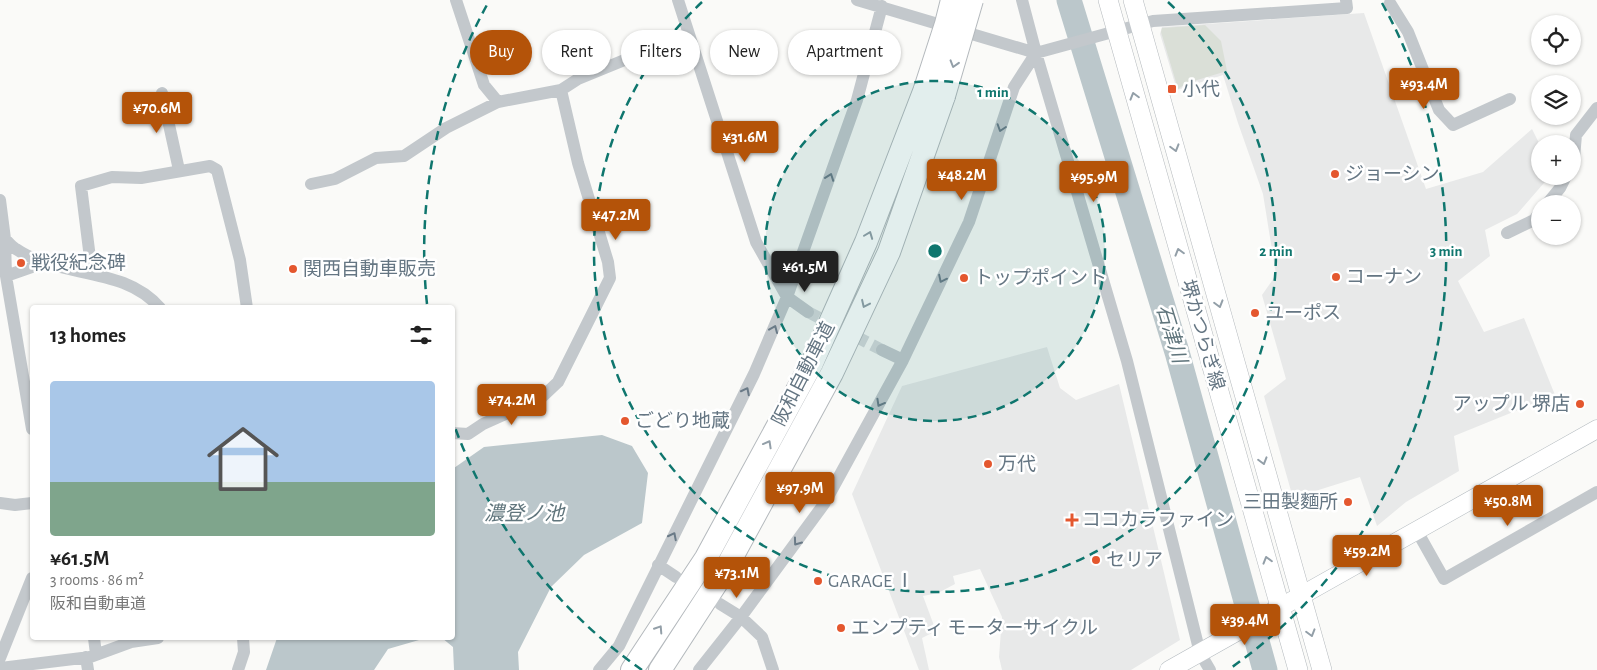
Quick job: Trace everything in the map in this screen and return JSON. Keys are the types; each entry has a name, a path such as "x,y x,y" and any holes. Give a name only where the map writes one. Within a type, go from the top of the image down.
{"highway":[{"name":"阪和自動車道","path":"660,670 725,570 832,373 889,252 934,92 952,0"},
{"name":"阪和自動車道","path":"632,670 706,558 812,363 934,92 972,0"}],"main road":[{"name":"堺かつらぎ線","path":"1108,0 1108,33 1298,670"},
{"name":"堺かつらぎ線","path":"1132,0 1322,670"},
{"path":"1169,670 1597,429"}],"street":[{"path":"456,0 484,85 498,102"},
{"path":"678,0 687,30"},
{"path":"857,0 1036,53 1153,21 1346,8 1346,0"},
{"path":"1022,0 1207,649 1210,670"},
{"path":"1390,3 1408,32 1439,110 1454,125 1510,99"},
{"path":"599,670 618,646 754,374 787,297 857,100 882,6"},
{"path":"699,670 741,617 824,504 904,360 969,222 1014,87 1036,53"},
{"path":"311,184 335,179 376,158 404,156 446,128 498,102 561,90 578,79 621,61"},
{"path":"700,71 756,242 787,297 808,312"},
{"path":"455,433 468,434 483,424 541,398 558,382 610,278 608,262 578,163 561,90"},
{"path":"162,93 179,170"},
{"path":"1576,135 1597,108"},
{"path":"92,274 81,186 112,177 141,178 210,166 216,170 240,260 247,305"},
{"path":"0,200 5,239 6,276 30,417"},
{"path":"1507,234 1531,222"},
{"path":"5,239 16,249 46,262 121,281 141,291 158,305"},
{"path":"6,276 46,262"},
{"path":"882,350 904,360"},
{"path":"1417,531 1444,579 1597,492"},
{"path":"0,503 14,505 30,503"},
{"path":"658,565 676,577"},
{"path":"0,658 30,583"},
{"path":"720,604 741,617 762,637 773,670"},
{"path":"88,670 94,640"},
{"path":"0,668 91,656 131,642 144,640"},
{"path":"238,670 244,652 243,640"}],"shaded area":[{"path":"1364,13 1426,189 1483,172 1532,129 1535,135 1531,135 1531,185 1542,185 1534,195 1531,195 1531,198 1517,214 1485,230 1490,256 1458,281 1484,332 1524,318 1555,395 1454,436 1459,471 1406,502 1377,526 1360,477 1293,498 1264,396 1286,379 1262,295 1276,275 1263,194 1223,75 1177,90 1160,34 1162,27"},
{"path":"1205,25 1221,41 1227,71 1187,83 1178,89 1161,32 1162,28"},
{"path":"1047,347 1060,388 1076,400 1119,384 1180,640 1131,670 1002,670 999,657 1002,617 980,569 953,576 955,584 938,593 923,596 936,631 922,638 929,670 919,670 852,494 902,386"}],"water":[{"name":"濃登ノ池","path":"602,435 632,446 648,473 642,523 584,555 551,587 518,652 519,670 454,670 453,647 444,640 455,640 455,467 484,447"},
{"path":"276,640 419,640 388,649 374,670 266,670"}],"waterway":[{"name":"石津川","path":"1069,0 1177,352 1265,670"}],"tunnel":[{"path":"808,312 882,350"}],"place":[{"name":"小代","path":"1172,89"},
{"name":"ジョーシン","path":"1335,174"},
{"name":"戦役紀念碑","path":"21,263"},
{"name":"関西自動車販売","path":"293,269"},
{"name":"コーナン","path":"1336,277"},
{"name":"トップポイント","path":"964,278"},
{"name":"ユーポス","path":"1255,313"},
{"name":"アップル 堺店","path":"1580,404"},
{"name":"ごどり地蔵","path":"625,421"},
{"name":"万代","path":"988,464"},
{"name":"三田製麵所","path":"1348,502"},
{"name":"ココカラファイン","path":"1072,520"},
{"name":"セリア","path":"1096,560"},
{"name":"GARAGE Ⅰ","path":"818,581"},
{"name":"エンプティ モーターサイクル","path":"841,628"}]}
